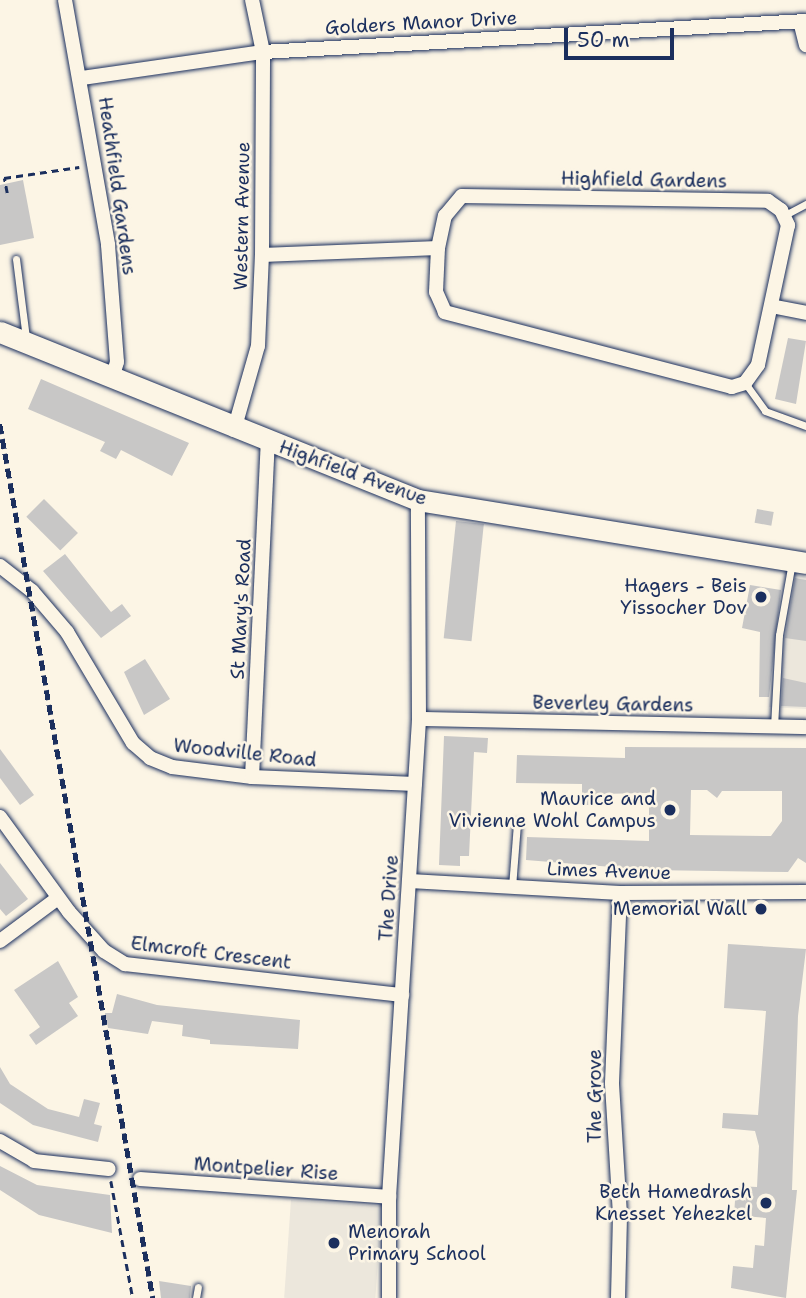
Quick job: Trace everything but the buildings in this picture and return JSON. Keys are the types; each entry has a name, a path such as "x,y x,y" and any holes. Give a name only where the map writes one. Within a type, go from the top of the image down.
{"street":[{"name":"Heathfield Gardens","path":"65,0 82,78 96,164 117,362 112,378"},
{"name":"Western Avenue","path":"234,430 258,346 262,255 263,52 251,0"},
{"name":"Golders Manor Drive","path":"82,78 263,52 803,21"},
{"path":"803,21 806,45"},
{"name":"Highfield Gardens","path":"745,383 724,386 445,312 436,292 438,248 445,216 462,196 760,201 785,215"},
{"path":"745,383 758,365 788,234 785,215"},
{"path":"262,255 438,248"},
{"path":"771,306 806,313"},
{"name":"Highfield Avenue","path":"0,332 234,430 418,500 799,562"},
{"name":"St Mary's Road","path":"253,777 268,442"},
{"name":"The Drive","path":"389,1298 389,1197 419,719 418,500"},
{"name":"Woodville Road","path":"0,566 32,591 67,632 142,752 172,767 253,777 415,785"},
{"name":"Beverley Gardens","path":"419,719 806,727"},
{"name":"Elmcroft Crescent","path":"0,817 58,898 96,943 125,964 401,995"},
{"name":"Limes Avenue","path":"410,881 620,893 806,891"},
{"name":"The Grove","path":"618,1298 620,1215 612,1083 620,893"},
{"path":"0,941 58,898"},
{"path":"0,1141 34,1161 109,1169"},
{"name":"Montpelier Rise","path":"140,1179 389,1197"}],"lane":[{"path":"785,215 806,204"},
{"path":"16,259 26,343"},
{"path":"745,383 765,411 806,426"},
{"path":"774,727 780,625 799,562"},
{"path":"512,887 517,823"},
{"path":"196,1298 198,1287"}],"path":[{"path":"7,193 4,178 96,164"},
{"path":"112,1188 133,1298"}],"shaded area":[{"path":"786,572 806,577 806,709 769,707"},
{"name":"Menorah Primary School","path":"291,1200 382,1206 375,1298 284,1298"}],"railway":[{"path":"0,424 153,1298"}],"place":[{"name":"Hagers - Beis Yissocher Dov","path":"761,597"},
{"name":"Maurice and Vivienne Wohl Campus","path":"670,810"},
{"name":"Memorial Wall","path":"761,909"},
{"name":"Beth Hamedrash Knesset Yehezkel","path":"766,1203"},
{"name":"Menorah Primary School","path":"334,1243"}]}
